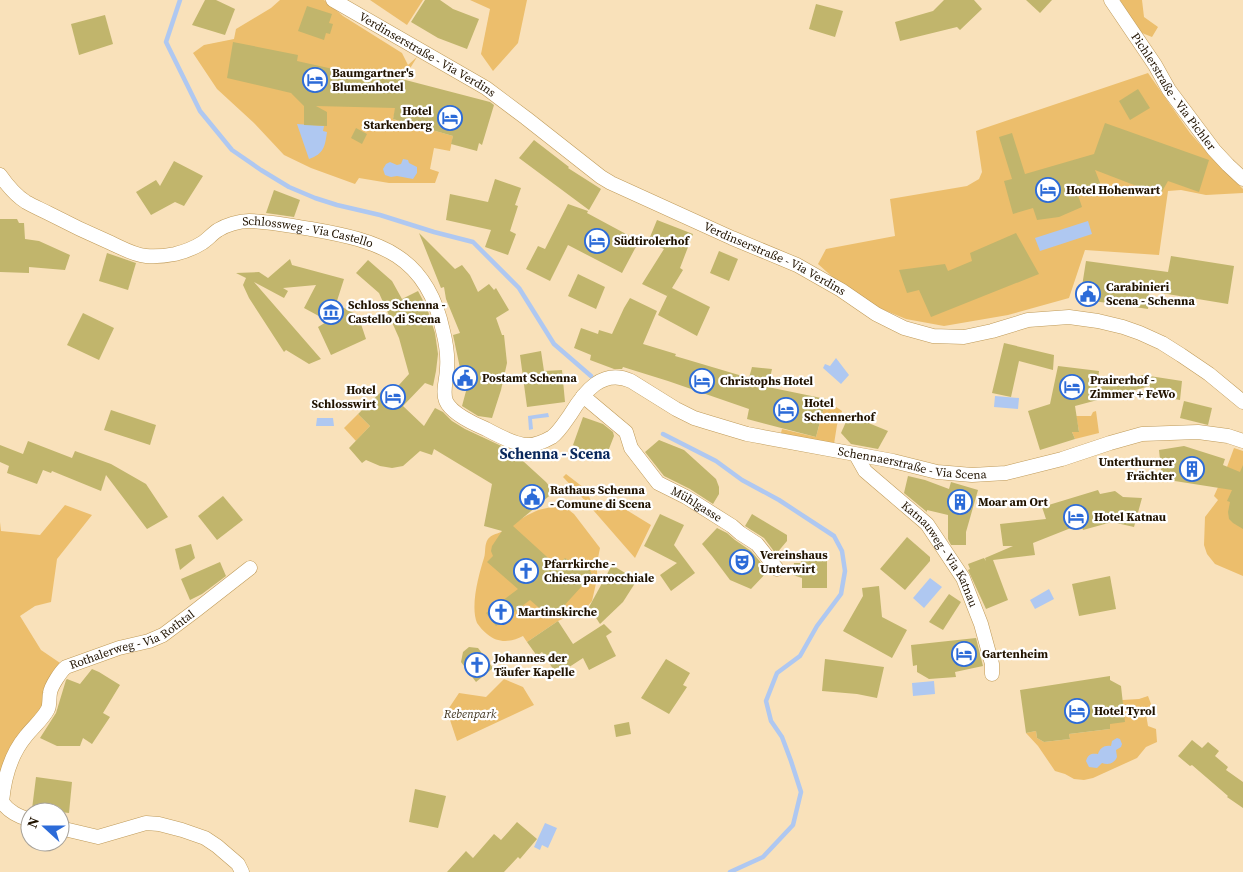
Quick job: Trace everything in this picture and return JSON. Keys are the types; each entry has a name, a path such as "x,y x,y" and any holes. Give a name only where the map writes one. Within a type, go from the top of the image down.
{"street":[{"name":"Verdinserstraße - Via Verdins","path":"333,0 486,88 611,183 797,266 841,290 876,314 904,328 933,336 964,337 1028,320 1069,317 1098,321 1124,327 1162,343 1209,374 1243,402"},
{"name":"Pichlerstraße - Via Pichler","path":"1111,0 1155,65 1169,90 1214,150 1243,179"},
{"name":"Schlossweg - Via Castello","path":"2,183 24,201 78,229 144,256 178,253 201,243 220,229 233,223 248,221 323,231 385,248 410,265 420,276 436,305 446,350 446,402 463,417 519,444 540,443 552,437 588,391"},
{"name":"Schennaerstraße - Via Scena","path":"588,391 598,382 612,376 625,378 694,418 747,434 937,472 972,475 1006,473 1062,459 1142,434 1198,432 1228,436 1243,441"},
{"name":"Mühlgasse","path":"588,391 623,430 631,448 658,483 686,497 758,544 777,569"},
{"name":"Katnauweg - Via Katnau","path":"856,455 865,471 927,524 963,578 981,624 992,664 992,674"},
{"name":"Rothalerweg - Via Rothtal","path":"20,816 7,809 2,802 3,791 14,754 25,737 49,708 50,692 62,670 119,648 149,641 163,635 250,568"},
{"path":"70,830 98,837 146,823 160,824 205,838 238,864 242,872"}],"green space":[{"path":"280,0 324,0 343,16 402,53 408,65 417,57 403,80 393,119 453,136 450,151 434,148 430,169 439,172 435,183 389,183 359,178 355,184 311,168 284,155 254,123 217,89 193,53 204,45 234,39 236,29 271,8"},
{"path":"370,0 423,0 407,25"},
{"path":"470,0 527,0 518,43 493,71 481,54 490,9"},
{"path":"1120,0 1142,0 1144,17 1158,27 1152,37 1132,29 1136,25"},
{"path":"1148,73 1190,133 1243,189 1243,193 1206,195 1181,190 1168,191 1159,255 1085,250 1069,298 1008,315 944,326 906,319 872,305 837,281 818,264 826,249 895,236 890,199 967,186 979,179 982,172 976,131"},
{"path":"826,400 842,411 837,425 834,444 781,433 782,429 816,437"},
{"path":"1096,411 1099,433 1075,439 1072,432 1079,431 1076,416 1091,416"},
{"path":"358,414 370,426 356,441 344,428"},
{"path":"1234,448 1243,451 1243,576 1215,564 1207,554 1204,545 1205,517 1218,500 1214,496"},
{"path":"566,474 588,491 592,502 600,510 608,511 620,506 651,525 635,558 563,477"},
{"path":"65,505 92,515 57,559 51,602 35,606 20,616 41,650 66,667 49,707 25,737 0,804 0,522 1,531 40,535"},
{"path":"565,507 574,514 600,548 597,563 597,579 592,601 586,608 558,621 527,642 523,636 510,641 500,641 482,629 477,623 475,616 476,590 487,541 491,536 530,514 541,509"},
{"name":"Rebenpark","path":"504,679 523,687 534,705 457,741 447,711 459,693 486,697"},
{"path":"1148,696 1151,704 1146,714 1148,726 1156,729 1157,742 1146,747 1137,758 1093,778 1084,780 1074,779 1055,771 1038,746 1026,733 1036,731 1037,738 1044,742 1070,739 1069,734 1110,729 1110,724 1122,700 1139,699"}],"water":[{"path":"297,124 324,126 323,131 327,132 324,145 318,155 309,159"},
{"path":"403,159 408,160 409,163 417,167 417,173 413,179 385,175 383,169 386,164 390,162 397,165 401,164"},
{"path":"1088,221 1092,234 1040,251 1035,238"},
{"path":"836,358 849,375 841,384 823,368 825,364 830,366"},
{"path":"995,396 1019,398 1018,409 994,407"},
{"path":"548,413 549,417 532,419 533,429 529,430 528,416"},
{"path":"317,418 333,418 334,426 316,426"},
{"path":"930,578 942,587 924,608 913,598"},
{"path":"1049,589 1054,599 1035,609 1030,600"},
{"path":"934,681 935,694 913,696 912,683"},
{"path":"1117,738 1120,739 1122,744 1116,750 1117,757 1113,763 1102,763 1097,768 1089,767 1086,761 1089,755 1098,754 1103,747 1111,746 1112,741"},
{"path":"545,823 557,828 548,848 542,845 540,850 534,847"}],"building":[{"path":"205,0 216,0 235,9 225,35 192,25"},
{"path":"425,0 440,0 453,9 479,19 467,49 438,38 411,22"},
{"path":"944,0 974,0 982,9 960,30 957,27 900,41 895,22 933,11"},
{"path":"1026,0 1052,0 1040,13"},
{"path":"816,4 843,11 835,37 809,29"},
{"path":"307,6 332,14 329,23 333,24 330,34 326,33 324,40 298,31"},
{"path":"105,15 113,44 79,55 71,24"},
{"path":"233,42 298,55 297,61 360,75 360,71 381,72 381,78 394,77 490,102 494,105 482,145 479,143 477,151 451,144 453,136 393,119 395,108 316,106 327,112 327,126 304,125 304,106 291,93 227,78"},
{"path":"1138,89 1150,108 1130,120 1119,101"},
{"path":"1105,123 1209,160 1199,192 1168,181 1160,195 1095,170 1102,188 1078,195 1082,207 1059,217 1037,220 1033,208 1013,214 1004,181 1012,179 999,137 1012,133 1025,174 1094,154"},
{"path":"356,128 367,134 362,144 351,138"},
{"path":"534,140 568,168 601,189 589,210 519,158"},
{"path":"174,161 203,176 184,206 175,202 151,215 136,192 156,180 160,186"},
{"path":"495,179 521,188 515,205 518,206 510,231 516,234 508,255 485,247 491,230 446,220 450,194 488,202"},
{"path":"274,190 300,200 294,217 266,213"},
{"path":"568,204 588,211 587,213 639,241 622,273 568,245 550,281 526,269 538,246 545,249"},
{"path":"0,219 17,219 19,223 24,223 25,239 39,241 70,255 65,270 29,267 29,273 0,272"},
{"path":"657,220 693,234 680,268 683,270 672,288 710,307 697,336 658,315 669,292 667,296 642,284 664,249 648,242"},
{"path":"419,233 455,269 462,265 470,275 478,292 489,284 494,290 496,288 509,310 496,318 502,335 504,335 507,363 492,418 478,416 462,406 469,380 462,382 453,335 460,333 446,299 444,287 441,288"},
{"path":"1016,233 1039,274 931,317 919,290 907,293 899,270 945,264 948,271 972,261 970,253"},
{"path":"719,251 738,259 729,281 710,273"},
{"path":"107,253 136,263 128,290 99,281"},
{"path":"1171,256 1234,266 1228,304 1149,291 1148,309 1080,299 1086,261 1168,272"},
{"name":"Schloss Schenna - Castello di Scena","path":"290,259 292,265 344,279 336,304 358,315 366,339 331,355 318,327 328,321 304,308 316,285 283,288 288,291 284,298 254,282 321,359 309,364 286,350 284,352 249,298 243,285 246,278 236,273 259,272 268,278"},
{"path":"368,260 392,281 402,299 418,291 427,308 435,333 438,354 433,386 425,383 403,406 424,426 435,408 465,429 512,451 546,482 554,492 513,526 557,566 565,558 583,561 588,566 592,575 552,619 530,600 496,626 486,613 518,589 487,562 493,556 492,546 502,531 484,526 492,484 434,449 432,455 420,451 403,466 392,468 380,466 366,460 362,463 349,448 370,426 358,414 382,391 389,396 409,374 399,338 379,293 356,273"},
{"path":"578,274 605,287 596,309 568,296"},
{"path":"630,298 657,311 643,344 676,354 675,356 749,378 752,367 772,369 768,387 826,399 816,437 747,419 749,409 623,367 622,369 614,369 590,360 591,355 574,348 581,328 598,334 599,330 612,334"},
{"path":"83,313 114,328 99,360 67,345"},
{"path":"1004,343 1054,355 1053,370 1019,361 1011,397 992,393"},
{"path":"541,351 544,371 562,370 565,402 527,407 520,355"},
{"path":"1058,366 1099,371 1097,388 1143,375 1182,381 1180,400 1149,394 1150,386 1075,406 1079,432 1072,432 1075,439 1040,450 1028,411 1050,404"},
{"path":"1184,401 1212,408 1208,425 1180,418"},
{"path":"111,410 156,425 150,445 104,430"},
{"path":"849,415 888,431 878,449 851,444 841,433"},
{"path":"583,417 603,424 613,432 614,436 607,454 604,452 599,457 573,445"},
{"path":"659,440 684,450 716,479 719,494 713,504 690,489 664,476 645,452"},
{"path":"28,441 72,458 75,451 111,464 146,484 168,517 147,529 106,475 101,491 52,471 51,473 43,470 37,484 7,473 9,466 0,462 0,445 23,454"},
{"name":"Unterthurner Frächter","path":"1184,446 1225,459 1223,465 1240,472 1243,465 1243,529 1229,519 1230,502 1227,501 1232,490 1162,479 1159,450"},
{"path":"908,476 949,489 951,482 978,490 966,532 966,545 951,545 948,539 948,515 927,510 927,512 904,493"},
{"path":"1098,490 1100,494 1115,491 1123,497 1142,498 1134,527 1112,522 1083,530 1081,524 1033,543 1035,555 993,560 1008,600 986,609 968,570 970,569 968,564 984,558 986,561 985,558 1013,546 1003,546 1000,524 1046,519 1042,507"},
{"path":"223,496 243,520 217,540 198,516"},
{"path":"660,514 684,525 674,545 695,573 671,591 660,575 677,563 644,546"},
{"path":"752,514 787,535 787,541 776,554 764,538 745,526"},
{"name":"Vereinshaus Unterwirt","path":"717,528 751,551 768,571 751,589 730,580 702,544"},
{"path":"907,537 930,557 930,561 905,590 880,569"},
{"path":"191,544 195,558 180,570 175,549"},
{"path":"801,559 827,559 827,588 802,588 802,578 793,575 794,563 801,563"},
{"path":"220,562 226,576 202,594 190,600 181,579"},
{"path":"612,565 637,580 623,602 600,624 589,607"},
{"path":"1110,576 1116,609 1079,616 1072,584"},
{"path":"879,586 882,617 907,630 892,658 843,631 863,596 862,588"},
{"path":"949,594 961,602 943,630 929,622"},
{"path":"558,621 573,644 604,624 612,632 606,636 616,656 589,670 583,658 557,675 542,652 537,656 527,642"},
{"path":"976,638 983,666 955,672 956,677 929,679 917,672 917,665 913,666 911,645"},
{"name":"Johannes der Täufer Kapelle","path":"469,647 478,648 493,668 476,682 461,662 463,652"},
{"path":"666,659 690,673 683,685 687,687 669,714 641,698"},
{"path":"825,659 884,667 877,698 822,691"},
{"path":"92,669 120,685 103,713 110,717 92,744 83,738 80,746 57,746 40,738 56,713 66,680 80,684"},
{"path":"1110,676 1110,680 1121,686 1125,722 1110,724 1110,729 1069,734 1070,739 1044,742 1037,738 1036,731 1026,733 1020,690"},
{"path":"629,722 631,734 616,737 614,725"},
{"path":"1192,740 1202,748 1208,742 1219,751 1215,756 1228,767 1226,770 1243,782 1243,808 1227,797 1192,765 1190,766 1178,756"},
{"path":"36,777 72,782 70,803 33,802"},
{"path":"415,789 446,796 438,828 409,822"},
{"path":"517,822 537,839 520,859 518,857 504,872 447,872 466,851 473,858 494,834 501,840"}],"waterway":[{"path":"180,0 166,42 200,111 232,150 289,187 315,198 473,242 519,288 554,344 591,376"},
{"path":"663,434 716,461 742,480 779,500 834,536 842,551 845,571 841,594 817,626 800,656 777,673 766,701 771,721 782,737 801,792 793,825 763,857 730,872"}],"place":[{"name":"Baumgartner's Blumenhotel","path":"315,80"},
{"name":"Hotel Starkenberg","path":"450,118"},
{"name":"Hotel Hohenwart","path":"1048,190"},
{"name":"Südtirolerhof","path":"597,241"},
{"name":"Carabinieri Scena - Schenna","path":"1088,294"},
{"name":"Schloss Schenna - Castello di Scena","path":"331,312"},
{"name":"Postamt Schenna","path":"465,378"},
{"name":"Christophs Hotel","path":"702,381"},
{"name":"Prairerhof - Zimmer + FeWo","path":"1072,387"},
{"name":"Hotel Schlosswirt","path":"393,397"},
{"name":"Hotel Schennerhof","path":"786,410"},
{"name":"Unterthurner Frächter","path":"1192,469"},
{"name":"Rathaus Schenna - Comune di Scena","path":"532,497"},
{"name":"Moar am Ort","path":"960,502"},
{"name":"Hotel Katnau","path":"1076,517"},
{"name":"Vereinshaus Unterwirt","path":"742,562"},
{"name":"Pfarrkirche - Chiesa parrocchiale","path":"526,571"},
{"name":"Martinskirche","path":"501,612"},
{"name":"Gartenheim","path":"964,654"},
{"name":"Johannes der Täufer Kapelle","path":"477,665"},
{"name":"Hotel Tyrol","path":"1077,711"}],"district":[{"name":"Schenna - Scena","path":"555,454"}]}
